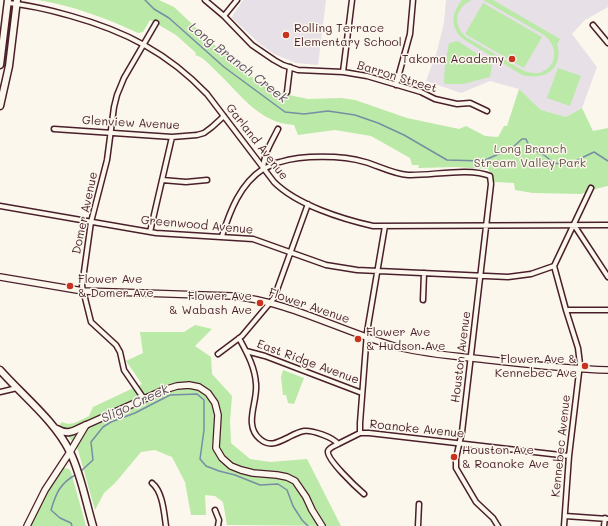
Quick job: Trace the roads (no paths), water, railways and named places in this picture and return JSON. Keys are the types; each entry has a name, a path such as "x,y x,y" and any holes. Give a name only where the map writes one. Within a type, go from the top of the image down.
{"main road":[{"path":"0,65 8,1"},
{"path":"0,106 9,66 17,2"},
{"path":"0,370 56,429 70,452 82,486 93,526"},
{"path":"56,429 64,433 68,433 86,425"}],"street":[{"name":"Barron Street","path":"205,0 224,16 260,52 290,67 298,70 343,72 367,76 421,92 435,99 457,104 470,103 486,110"},
{"path":"224,16 237,0"},
{"path":"343,72 352,0"},
{"path":"396,85 410,34 413,0"},
{"name":"Garland Avenue","path":"8,1 50,10 116,30 133,38 169,61 199,86 224,116 263,169 282,190 295,199 308,204 373,226 608,225"},
{"name":"Domer Avenue","path":"144,399 124,370 120,352 116,345 91,322 82,286 91,222 107,160 114,107 118,92 124,78 156,23"},
{"path":"593,25 608,43"},
{"path":"287,92 290,67"},
{"name":"Glenview Avenue","path":"54,129 172,137 204,133 224,116"},
{"path":"222,236 227,220 240,192 254,175 263,169 263,159 278,129"},
{"path":"150,232 172,137"},
{"name":"Houston Avenue","path":"263,169 278,162 288,160 332,157 364,161 408,175 464,172 485,174 490,176 491,184 471,358 462,432 456,458 456,468 476,502 493,518 498,526"},
{"path":"162,180 186,182 207,180"},
{"path":"554,266 591,188"},
{"path":"218,354 242,336 274,298 308,204"},
{"name":"Greenwood Avenue","path":"0,206 150,232 253,239 336,267 357,270 518,277 554,266"},
{"path":"574,225 608,277"},
{"path":"360,433 366,338 385,226"},
{"name":"Kennebec Avenue","path":"554,266 578,348 579,369 569,456 564,526"},
{"path":"423,300 424,273"},
{"name":"Flower Avenue","path":"0,277 83,291 248,297 271,303 366,338 411,350 471,358 579,369 608,370"},
{"path":"566,310 608,310"},
{"path":"239,338 253,365 257,385 251,422 256,436 264,443 272,444 278,443 300,432 310,431 333,439 338,444 330,448 328,456 364,494"},
{"name":"East Ridge Avenue","path":"246,351 258,354 362,393"},
{"path":"27,526 45,490 86,425 164,390 177,386 189,385 199,387 208,392 218,409 216,448 222,458 231,466 241,470 287,477 295,481 306,497 322,526"},
{"path":"0,392 17,388"},
{"name":"Roanoke Avenue","path":"338,444 360,433 569,456"},
{"path":"152,483 157,487 160,495 166,526"},
{"path":"418,526 419,504"},
{"path":"215,510 219,520 218,526"},
{"path":"565,516 606,518 604,526"}],"waterway":[{"name":"Long Branch Creek","path":"145,0 154,9 169,18 224,67 285,112 304,114 328,111 355,115 378,123 404,135 447,160 483,161 512,148 522,139 526,139 530,148 544,155 554,163 567,165 594,152 608,161"},
{"name":"Sligo Creek","path":"80,472 93,460 91,442 103,427 170,395 197,394 204,400 204,430 200,459 206,466 260,485 278,484 287,490 293,506 308,526"},
{"name":"Sligo Creek","path":"72,526 71,523 60,518 51,510 60,489 66,481 77,474"}],"place":[{"name":"Rolling Terrace Elementary School","path":"286,35"},
{"name":"Takoma Academy","path":"512,59"},
{"name":"Flower Ave & Domer Ave","path":"70,286"},
{"name":"Flower Ave & Wabash Ave","path":"260,303"},
{"name":"Flower Ave & Hudson Ave","path":"358,339"},
{"name":"Flower Ave & Kennebec Ave","path":"585,366"},
{"name":"Houston Ave & Roanoke Ave","path":"454,457"}],"park label":[{"name":"Long Branch Stream Valley Park","path":"530,156"}]}
